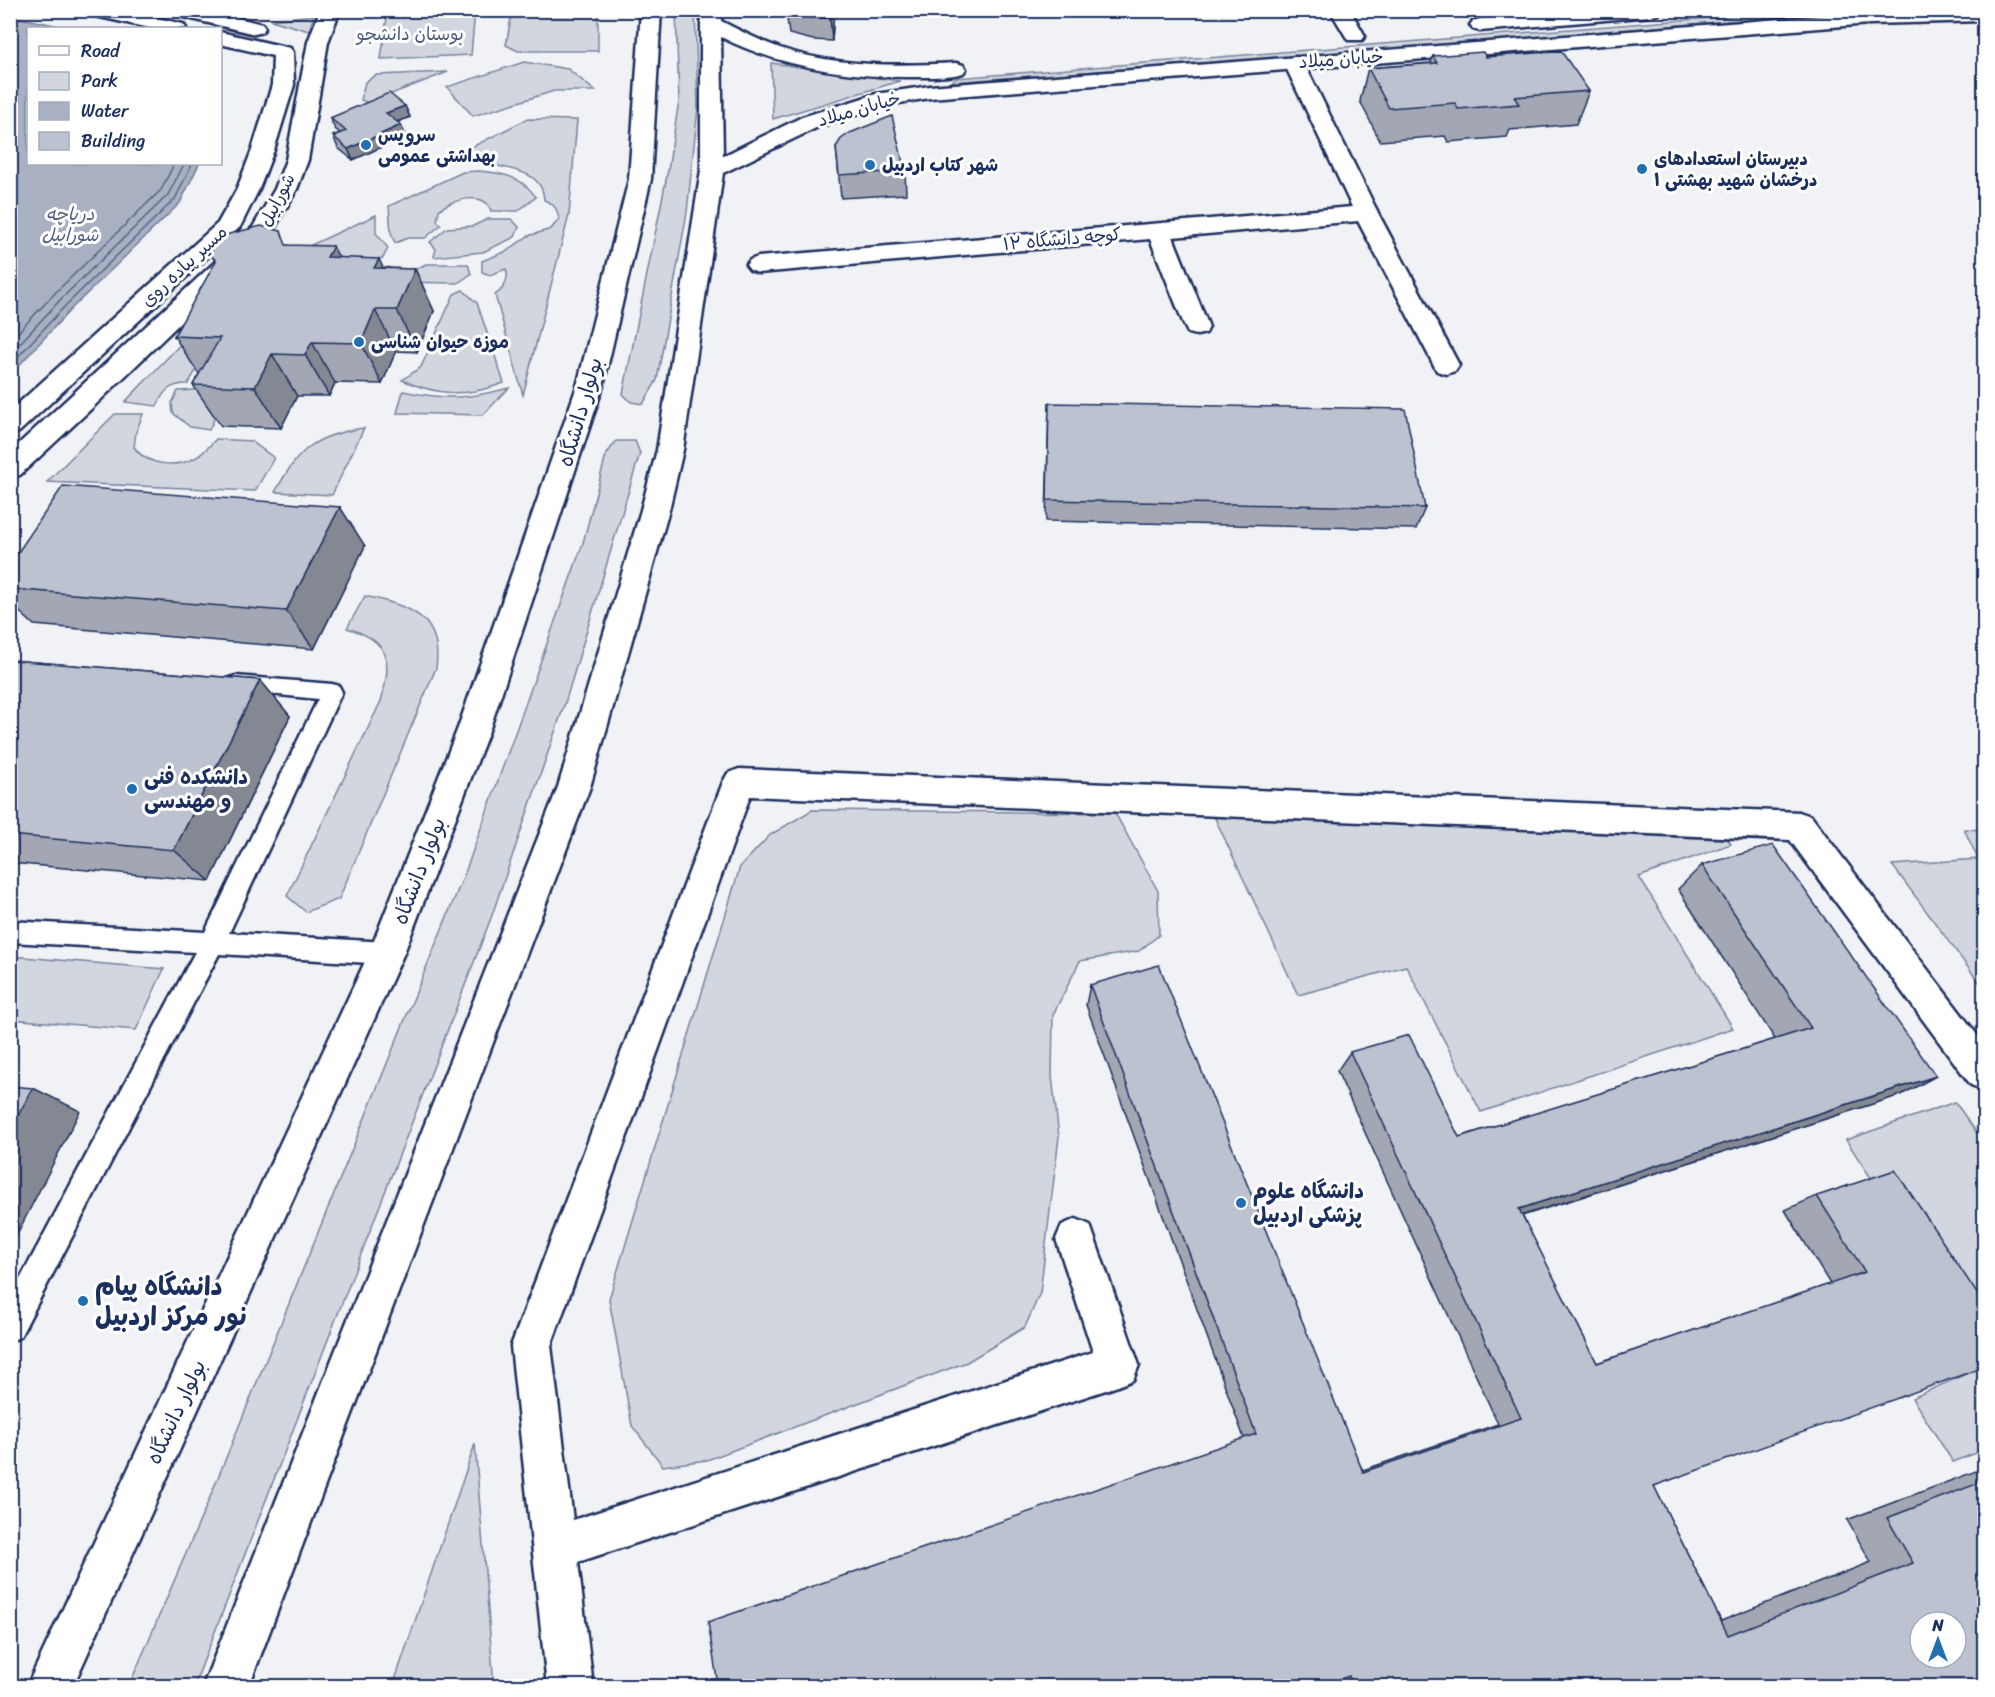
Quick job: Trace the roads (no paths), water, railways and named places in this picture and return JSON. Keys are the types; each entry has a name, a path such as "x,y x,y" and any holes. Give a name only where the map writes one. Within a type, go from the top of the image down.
{"street":[{"path":"93,10 171,27"},
{"path":"178,10 318,42"},
{"name":"شورابیل","path":"10,468 82,403 262,231 286,189 297,160 318,42 330,10"},
{"name":"بولوار دانشگاه","path":"50,1686 387,953 474,728 590,387 640,179 651,10"},
{"path":"1340,10 1355,36"},
{"path":"1462,27 1652,10"},
{"name":"خیابان میلاد","path":"711,17 743,41 776,54 928,82 1294,63 1870,18 1984,15"},
{"path":"226,1686 574,787 655,510 670,450 712,170 711,17"},
{"name":"خیابان میلاد","path":"1331,38 1379,34"},
{"name":"مسیر پیاده روی","path":"10,426 228,227 248,189 263,150 283,85 283,52 222,38"},
{"path":"1294,63 1366,213 1446,365"},
{"name":"خیابان میلاد","path":"712,170 810,122 974,68"},
{"name":"کوچه دانشگاه ۱۲","path":"758,265 1366,213"},
{"path":"1160,231 1197,327"},
{"path":"570,1686 531,1346 739,782 1799,826 1984,1073"},
{"path":"555,1548 1118,1365 1076,1239"}],"lane":[{"path":"10,1327 212,943 332,692 213,682"},
{"path":"10,931 387,953"}],"water":[{"name":"دریاچه شورابیل","path":"11,16 64,27 27,27 27,165 199,165 180,203 72,308 11,374"}],"place":[{"name":"سرویس بهداشتی عمومی","path":"366,145"},
{"name":"شهر کتاب اردبیل","path":"870,165"},
{"name":"دبیرستان استعدادهای درخشان شهید بهشتی ۱","path":"1642,169"},
{"name":"موزه حیوان شناسی","path":"359,342"},
{"name":"دانشکده فنی و مهندسی","path":"132,789"},
{"name":"دانشگاه علوم پزشکی اردبیل","path":"1241,1203"},
{"name":"دانشگاه پیام نور مرکز اردبیل","path":"83,1301"}],"park label":[{"name":"بوستان دانشجو","path":"410,34"}]}
